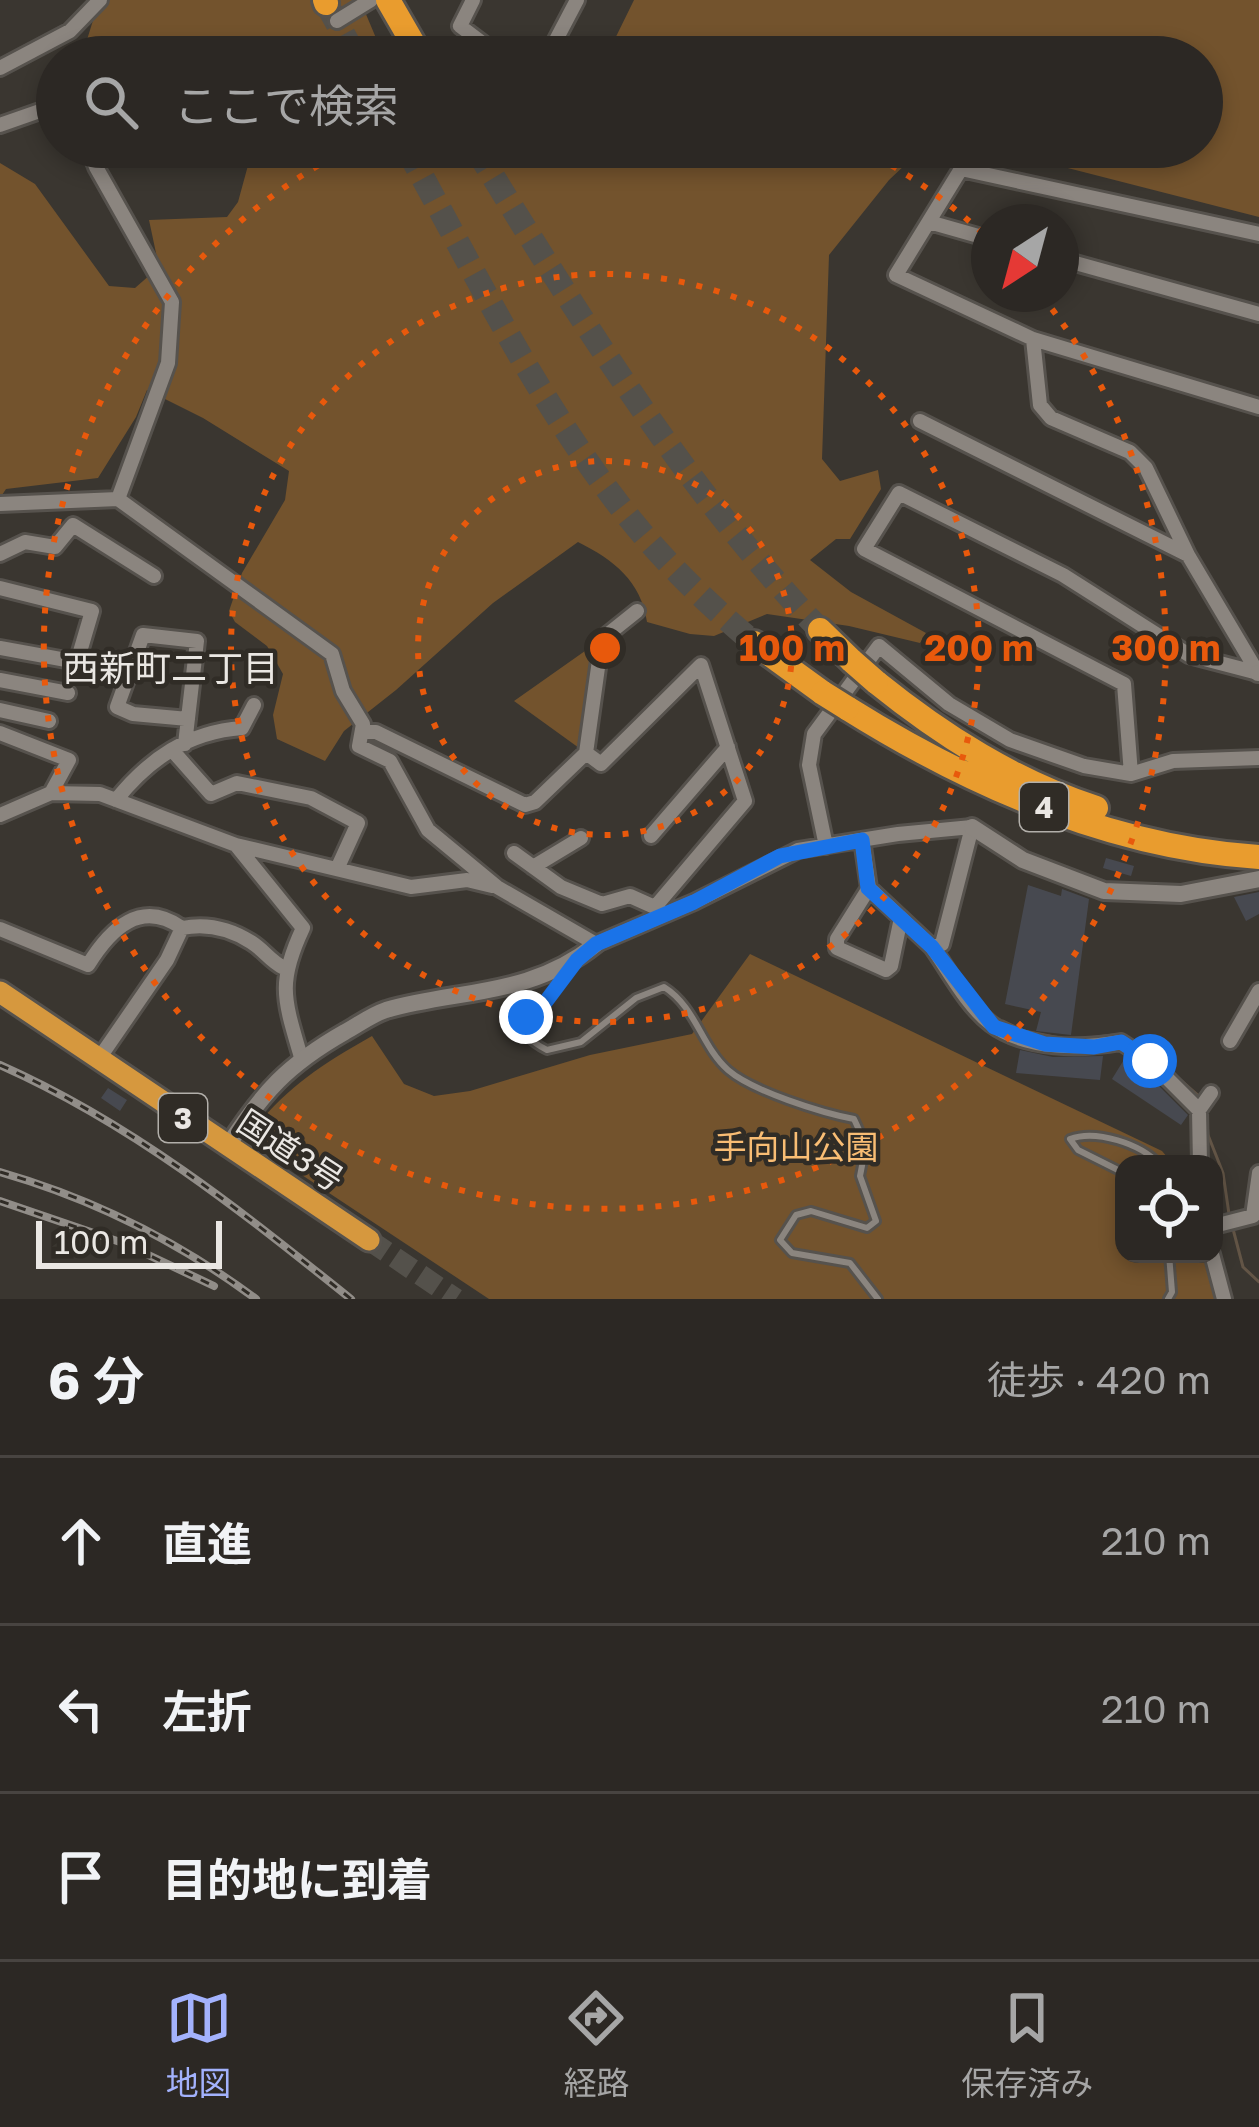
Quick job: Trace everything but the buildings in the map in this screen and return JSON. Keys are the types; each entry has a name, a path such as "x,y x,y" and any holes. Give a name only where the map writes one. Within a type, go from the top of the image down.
{"highway":[{"path":"375,1 405,36"},
{"name":"4","path":"820,630 876,682 945,735 1046,789 1258,859"},
{"name":"4","path":"754,644 847,709 956,769 1091,824 1166,844 1258,859"},
{"path":"956,769 1011,809"},
{"path":"1198,865 1258,859"},
{"name":"国道3号","path":"0,992 369,1240"}],"street":[{"path":"61,36 100,0"},
{"path":"473,0 460,26 473,36"},
{"path":"558,36 577,0"},
{"path":"329,8 375,1"},
{"path":"0,68 36,49"},
{"path":"0,125 36,112"},
{"path":"96,168 172,302 168,363 118,500"},
{"path":"1259,234 962,169 896,275 1033,339 1259,409"},
{"path":"929,222 971,234"},
{"path":"1079,264 1259,314"},
{"path":"1033,339 1040,405 1051,418 1130,452 1146,468 1188,555 1257,667"},
{"path":"920,421 1188,555"},
{"path":"1131,774 1124,684 864,549 899,493 1063,575 1189,655 1257,667"},
{"path":"0,504 118,500 332,654 364,732 359,746 390,761 428,830 497,887 596,944"},
{"path":"0,554 26,542 55,547 74,526 154,575"},
{"path":"0,588 92,610 77,662 0,648"},
{"path":"364,732 376,732 525,805 535,802 586,753 602,639 638,611"},
{"path":"178,747 188,723 197,641 142,635 117,707 133,714 188,719"},
{"path":"826,846 809,766 814,734 879,646 949,704 1010,740 1084,766 1131,774 1173,760 1259,758"},
{"path":"586,753 602,764 701,665 745,800 662,910"},
{"path":"0,680 68,693"},
{"path":"116,800 145,765 209,731 242,728 254,705"},
{"path":"0,710 49,721"},
{"path":"0,735 69,760 51,793"},
{"path":"178,747 211,794 237,783 311,798 358,823 337,869"},
{"path":"651,836 728,747"},
{"path":"0,815 51,793 100,794 236,844 337,869 411,886 467,880 497,887"},
{"path":"227,1147 253,1108 301,1057 379,1012 468,997 540,976 662,910 780,856 862,840 973,827 1041,869 1104,891 1181,894 1258,859"},
{"path":"932,947 942,944 973,827"},
{"path":"533,867 580,838"},
{"path":"862,840 868,888 837,938 837,948 886,970 891,966 901,918"},
{"path":"236,844 303,928 284,968 288,983 284,1000 301,1057"},
{"path":"514,853 561,887 602,904 630,896 662,910"},
{"path":"868,888 932,947 994,1027 1045,1044 1094,1047 1121,1042 1204,1102 1201,1155"},
{"path":"0,928 88,965 99,947 138,915 163,914 182,928 206,923 254,944 284,968"},
{"path":"98,1060 167,960 182,928"},
{"path":"1230,1041 1259,992"},
{"path":"1223,1224 1253,1216 1259,1173"},
{"path":"1214,1263 1224,1299"}],"lane":[{"path":"577,960 544,1004 526,1017 531,1042 547,1050 581,1042 636,998 664,987 681,998 730,1072 794,1102 854,1119 866,1145 860,1176 876,1221 867,1228 811,1211 796,1215 780,1240 792,1253 850,1263 878,1299"},
{"path":"1115,1168 1078,1150 1070,1139 1082,1135 1124,1143 1150,1155"},
{"path":"1168,1299 1172,1292 1169,1263"}],"green space":[{"path":"107,0 360,0 375,36 88,36 96,11"},
{"path":"634,0 1259,0 1259,217 1068,168 1223,168 1223,36 616,36"},
{"path":"0,163 35,184 109,286 135,288 159,267 149,220 227,217 238,202 247,168 902,168 829,255 822,459 840,481 878,470 881,489 850,539 836,539 810,560 851,592 926,633 920,643 767,614 714,636 647,622 639,595 624,573 578,542 493,603 344,731 325,761 277,739 273,715 283,674 267,646 235,622 229,611 242,573 285,500 289,471 147,390 98,478 6,489 0,498"},
{"path":"602,639 586,753 514,701"},
{"name":"手向山公園","path":"750,954 1162,1151 1165,1155 1115,1155 1115,1263 1207,1263 1217,1299 489,1299 246,1138 303,1080 372,1036 404,1084 434,1096 692,1034"}],"waterway":[{"path":"1003,1021 1024,1031 1065,1039"},
{"path":"1080,1039 1122,1034 1148,1052"},
{"path":"1160,1062 1202,1099"},
{"path":"1206,1108 1208,1135 1223,1173 1229,1214"},
{"path":"1233,1229 1243,1267 1259,1282"}],"tunnel":[{"path":"326,3 344,36"},
{"path":"417,168 503,326 583,456 662,556 754,643"},
{"path":"488,168 593,336 678,458 722,517 820,630"},
{"path":"369,1240 456,1299"}],"railway":[{"path":"0,1065 139,1141 226,1201 351,1299"},
{"path":"0,1172 134,1224 256,1299"},
{"path":"0,1201 123,1243 214,1286"}],"district":[{"name":"西新町二丁目","path":"171,667"}],"route":[{"path":"526,1017 544,1004 577,960 596,944 694,902 780,856 862,840 868,888 932,947 994,1027 1045,1044 1094,1047 1121,1042 1150,1061"}]}
